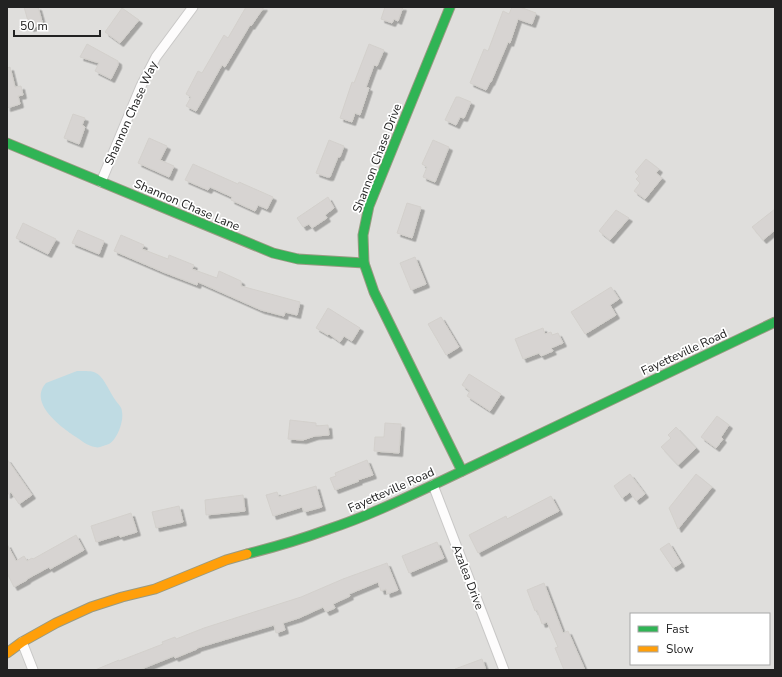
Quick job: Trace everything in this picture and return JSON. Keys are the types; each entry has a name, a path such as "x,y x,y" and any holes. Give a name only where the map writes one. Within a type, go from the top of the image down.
{"street":[{"name":"Shannon Chase Way","path":"101,182 141,86 156,57 193,7"},
{"name":"Shannon Chase Drive","path":"450,7 369,206 363,235 364,264 374,292 462,471"},
{"name":"Shannon Chase Lane","path":"7,143 273,253 298,259 364,264"},
{"name":"Fayetteville Road","path":"7,653 22,642 56,623 91,607 122,597 155,589 226,560 278,546 330,529 380,509 775,322"},
{"name":"Azalea Drive","path":"433,485 504,670"},
{"path":"22,642 33,670"}],"shaded area":[{"path":"7,7 775,7 775,670 7,670"}],"water":[{"path":"77,371 95,372 98,374 121,409 122,420 115,439 112,442 100,447 90,446 62,427 49,414 41,398 42,391 46,383"}],"building":[{"path":"24,7 38,7 43,25 30,28"},
{"path":"246,7 264,7 251,26 250,25 225,67 222,65 196,111 186,106 191,97 186,94 198,71 202,73 224,35 228,38"},
{"path":"385,7 403,7 398,21 394,19 392,23 381,19"},
{"path":"512,7 520,7 536,13 532,24 518,19 510,43 508,42 491,82 486,90 470,83 484,49 488,51 503,11 509,14"},
{"path":"122,8 139,20 120,43 105,32"},
{"path":"87,44 118,61 118,65 111,79 95,71 99,63 80,57"},
{"path":"369,44 384,50 377,66 374,65 366,87 369,88 360,115 355,113 352,122 340,118 352,82 354,83"},
{"path":"10,67 15,87 21,86 23,95 18,96 20,104 7,108 7,68"},
{"path":"456,97 471,102 464,118 460,117 456,125 445,120"},
{"path":"73,114 85,118 82,125 85,127 79,144 64,138"},
{"path":"149,138 167,146 160,160 174,166 169,177 138,163"},
{"path":"329,140 344,146 330,177 327,177 316,173"},
{"path":"433,140 449,147 435,182 423,177 427,167 422,164"},
{"path":"646,159 659,169 656,173 662,178 645,199 634,191 640,183 636,179 639,176 635,172"},
{"path":"193,164 238,184 239,182 273,197 267,209 258,205 255,211 231,200 232,197 210,187 208,190 185,180"},
{"path":"328,197 334,208 325,215 327,218 312,228 309,224 303,227 297,218"},
{"path":"407,203 421,207 412,238 397,233"},
{"path":"775,209 775,230 763,240 752,227"},
{"path":"616,210 629,218 610,240 599,231"},
{"path":"23,223 56,239 48,254 16,238"},
{"path":"78,230 104,241 99,254 72,243"},
{"path":"121,235 144,245 142,249 168,259 169,255 194,265 192,269 217,278 219,271 241,281 241,286 300,302 297,315 285,312 284,316 261,310 198,282 197,285 114,251"},
{"path":"415,257 426,284 411,290 400,263"},
{"path":"611,287 619,299 610,305 616,315 585,334 571,312"},
{"path":"328,308 360,328 352,341 344,336 340,342 329,334 328,335 316,328"},
{"path":"441,317 459,347 446,355 428,324"},
{"path":"543,328 545,334 551,332 552,335 558,333 563,343 551,348 553,351 541,356 539,353 523,359 515,339"},
{"path":"469,374 501,394 490,411 467,396 470,391 462,385"},
{"path":"717,416 729,425 721,437 723,439 716,448 701,437"},
{"path":"290,420 316,423 316,426 328,425 329,435 315,436 303,440 288,439"},
{"path":"385,423 401,424 399,453 374,451 375,437 384,437"},
{"path":"676,427 696,448 678,465 661,447 671,438 668,435"},
{"path":"7,459 32,495 19,504 11,492 7,495"},
{"path":"367,460 373,475 335,490 330,478 336,476 335,473"},
{"path":"630,474 645,494 636,501 630,492 622,498 614,486"},
{"path":"696,474 712,487 678,529 669,508"},
{"path":"316,486 322,507 304,512 302,507 273,516 266,495 277,492 279,497"},
{"path":"243,495 245,511 206,515 205,500"},
{"path":"551,496 559,511 478,553 469,535 506,516 507,519"},
{"path":"179,506 183,522 156,528 152,512"},
{"path":"131,513 137,532 120,537 119,535 96,542 91,526"},
{"path":"76,535 84,550 50,569 49,567 14,587 7,573 7,544 16,561 24,556 27,561"},
{"path":"437,542 444,558 409,573 402,556"},
{"path":"669,543 681,563 673,568 660,549"},
{"path":"387,563 398,590 387,594 386,589 381,591 378,582 349,594 350,596 333,604 335,608 326,612 323,607 299,618 283,623 285,630 276,633 274,625 197,648 175,658 174,656 139,670 95,670 163,644 162,642 175,637 176,639 204,628 301,597 343,579"},
{"path":"544,583 563,633 568,631 585,670 564,670 555,648 558,647 547,622 542,624 537,610 535,611 527,590"},
{"path":"482,659 486,670 455,670 455,669"}],"traffic: fast":[{"path":"450,7 369,206 363,235 364,263 374,292 462,471"},
{"path":"7,143 273,253 298,259 364,263"},
{"path":"247,554 309,536 382,508 775,322"}],"traffic: slow":[{"path":"7,653 22,642 56,623 91,607 122,597 155,589 226,560 247,554"}]}
